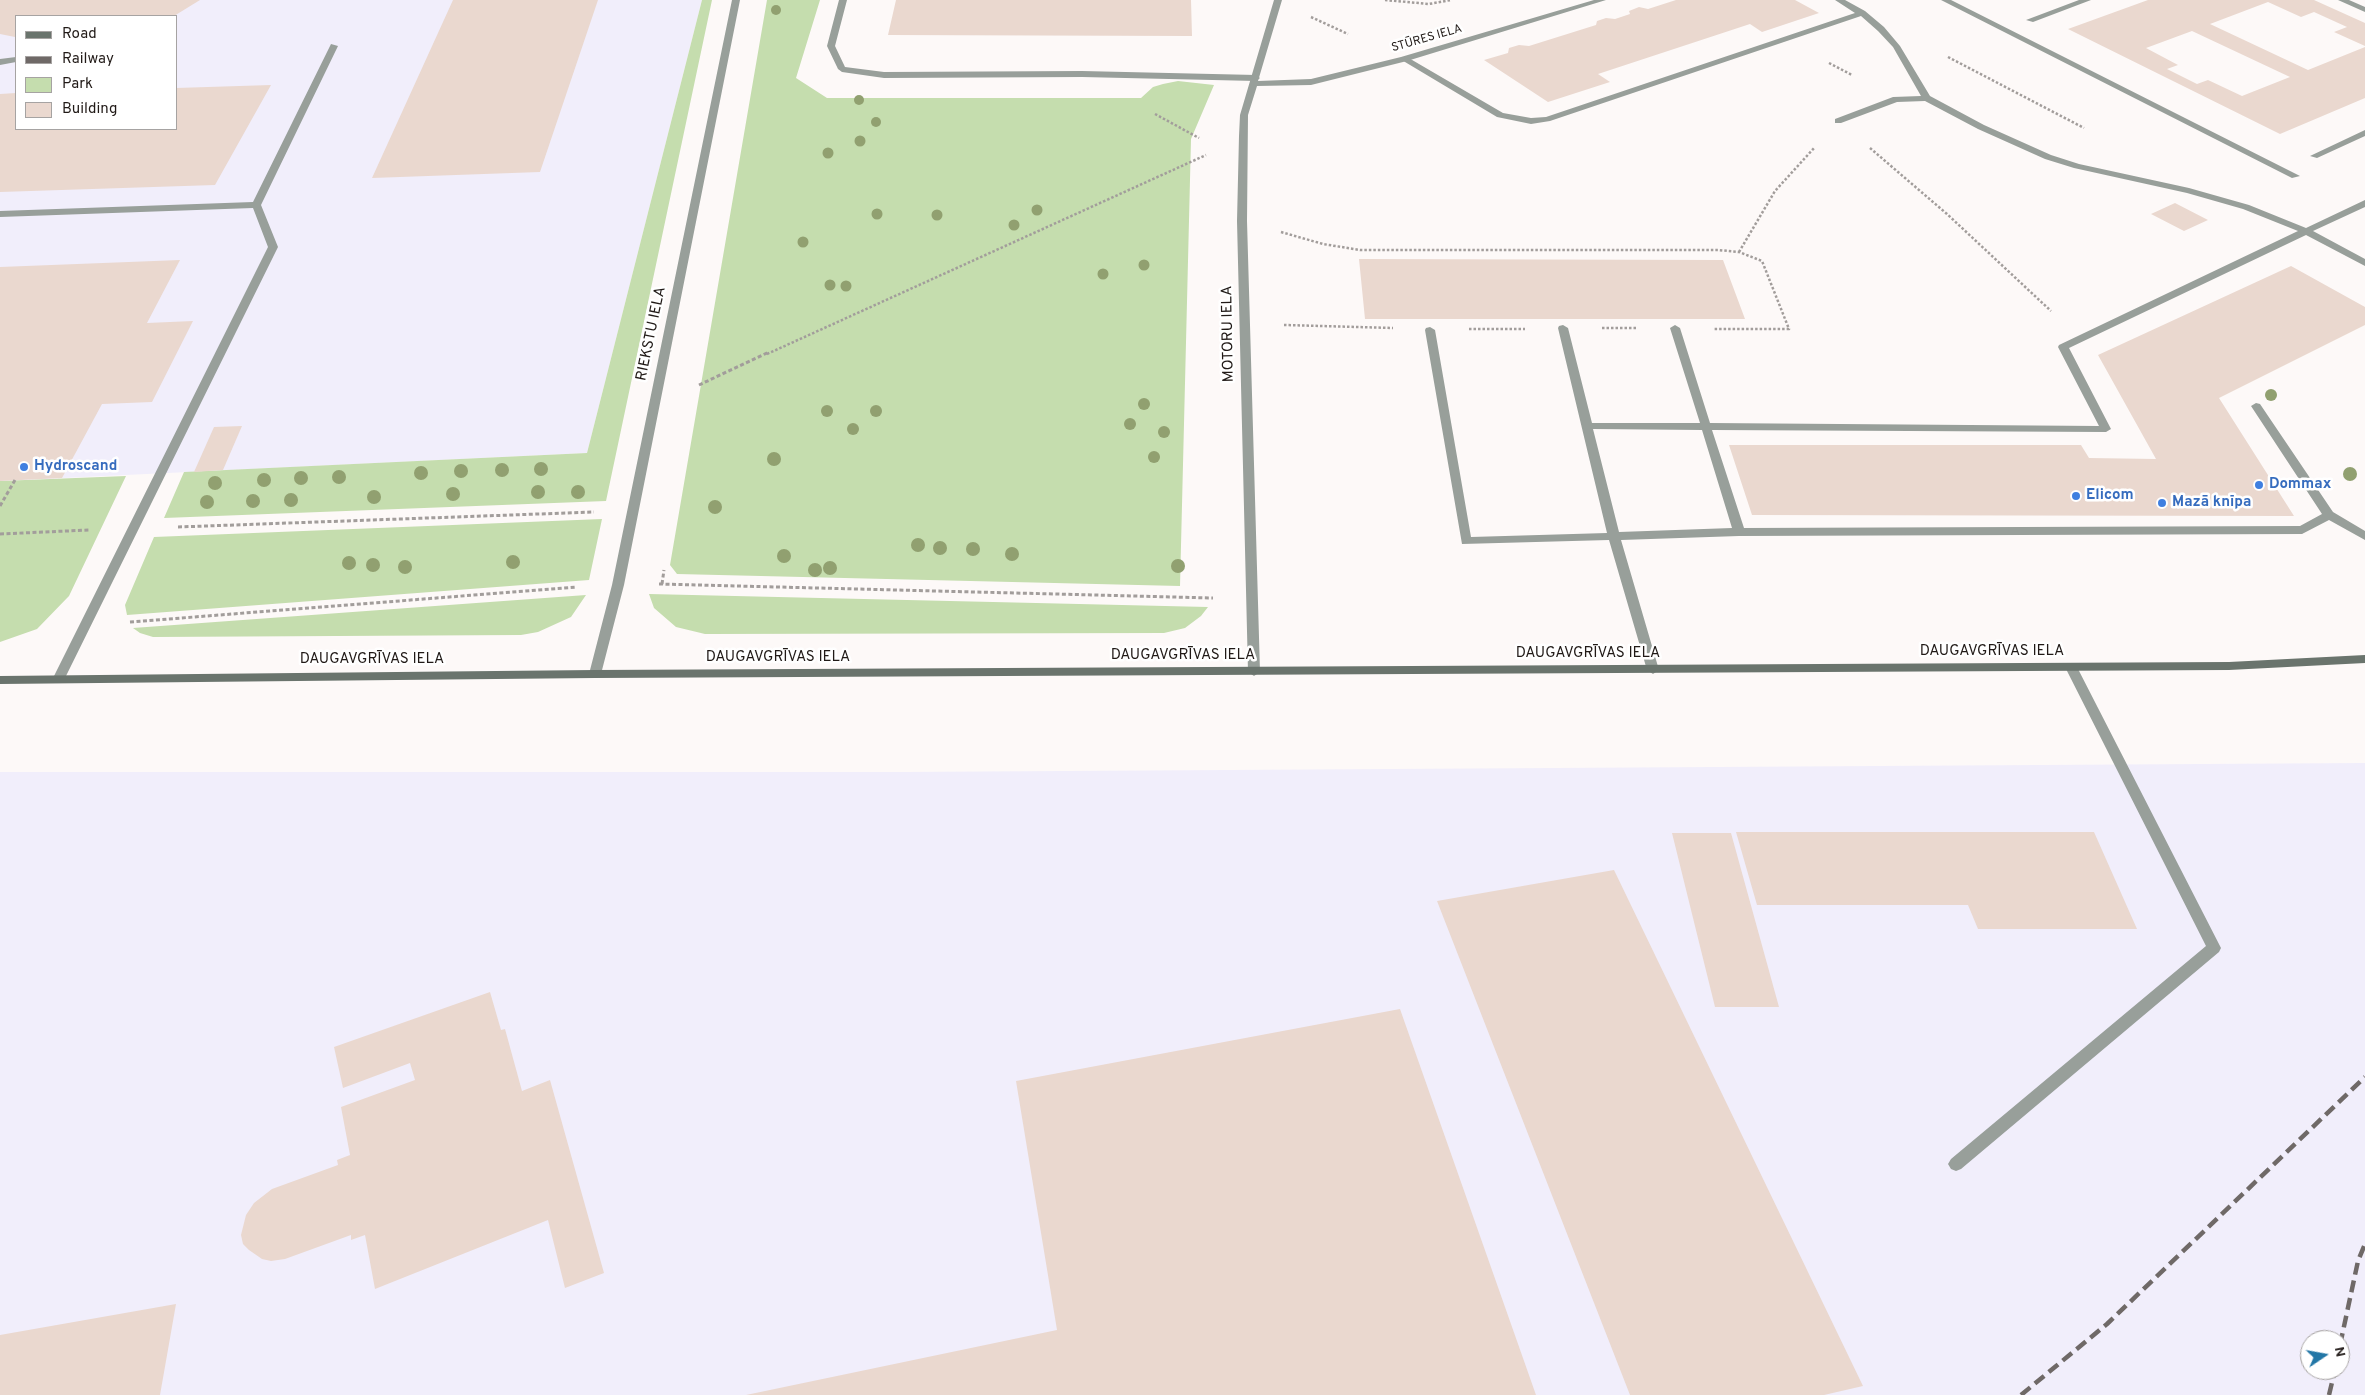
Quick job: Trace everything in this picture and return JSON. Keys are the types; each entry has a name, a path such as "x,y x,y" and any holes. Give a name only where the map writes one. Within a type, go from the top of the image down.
{"main road":[{"name":"DAUGAVGRĪVAS IELA","path":"0,680 595,674 2229,666 2365,659"}],"street":[{"name":"RIEKSTU IELA","path":"595,674 618,585 736,0"},
{"name":"STŪRES IELA","path":"843,0 831,46 842,69 884,75 1091,74 1311,82 1404,59 1602,0"},
{"name":"MOTORU IELA","path":"1254,672 1242,221 1244,115 1256,81 1278,0"},
{"path":"1839,0 1862,13 1881,29 1896,46 1927,98 1981,128 2048,157 2077,166 2188,191 2246,207 2306,232 2365,263"},
{"path":"1945,0 2294,176"},
{"path":"2030,20 2087,0"},
{"path":"2342,0 2365,10"},
{"path":"1404,59 1500,115 1531,121 1547,119 1862,13"},
{"path":"60,678 273,247 256,205 334,46"},
{"path":"0,62 15,60"},
{"path":"1838,121 1896,99 1927,98"},
{"path":"2314,156 2365,134"},
{"path":"1588,426 2106,429 2063,347 2365,204"},
{"path":"0,214 256,205"},
{"path":"1563,328 1614,536 1653,670"},
{"path":"1675,328 1739,532"},
{"path":"1430,330 1466,541 1739,532 2302,530 2329,514"},
{"path":"2256,406 2329,514 2365,536"},
{"path":"1956,1164 2214,948 2071,667"}],"path":[{"path":"1385,0 1429,4 1451,0"},
{"path":"1304,14 1404,59"},
{"path":"1785,39 1896,99"},
{"path":"1941,54 2009,87 2051,112 2087,129"},
{"path":"1739,252 1775,191 1838,121 1947,214 2081,338"},
{"path":"653,406 911,287 1196,160"},
{"path":"1242,221 1323,244 1360,250 1718,250 1739,252 1762,261 1789,329 1563,328 1430,330 1244,323"},
{"path":"0,506 15,480"},
{"path":"0,534 632,510"},
{"path":"652,584 1190,596 1251,600"},
{"path":"129,622 580,587"}],"shaded area":[{"path":"0,0 702,0 587,453 0,481"},
{"path":"2365,763 2365,1395 0,1395 0,772 902,772"}],"green space":[{"path":"702,0 712,0 606,501 164,518 184,472 587,453"},
{"path":"767,0 820,0 796,78 827,98 1141,98 1153,87 1178,81 1214,85 1191,139 1180,586 677,574 670,565"},
{"path":"126,476 69,596 37,629 0,642 0,481"},
{"path":"602,519 589,580 127,615 125,605 154,537"},
{"path":"649,594 1208,607 1201,616 1185,628 1164,633 705,634 676,627 654,608"},
{"path":"586,595 571,617 538,632 521,635 153,637 140,633 133,628"}],"building":[{"path":"0,0 200,0 176,15 15,15 15,37 0,34"},
{"path":"453,0 598,0 540,172 372,178"},
{"path":"896,0 1191,0 1192,36 888,35"},
{"path":"1676,0 1795,0 1819,13 1762,32 1750,24 1598,74 1610,82 1548,102 1484,60 1508,53 1509,48 1519,45 1529,46 1596,25 1597,21 1606,18 1615,19 1630,14 1629,11 1639,7 1648,9"},
{"path":"2148,0 2314,0 2365,23 2365,46 2334,32 2347,27 2314,12 2301,17 2268,2 2210,24 2308,70 2365,47 2365,98 2280,134 2068,29","holes":["2192,31 2290,77 2242,96 2208,80 2197,84 2167,69 2178,65 2146,48"]},
{"path":"271,85 215,185 0,192 0,94 15,93 15,130 178,130 178,88"},
{"path":"2175,203 2208,220 2184,231 2151,214"},
{"path":"1359,259 1723,260 1745,319 1365,319"},
{"path":"180,260 147,323 193,321 152,402 102,404 62,478 0,481 0,267"},
{"path":"2291,266 2365,307 2365,325 2219,398 2294,516 1752,515 1729,445 2081,445 2089,458 2156,459 2098,355"},
{"path":"242,426 223,470 194,472 214,427"},
{"path":"1736,832 2094,832 2137,929 1978,929 1968,905 1757,905"},
{"path":"1672,833 1731,833 1779,1007 1715,1007"},
{"path":"1614,870 1863,1386 1824,1395 1630,1395 1437,901"},
{"path":"490,992 501,1030 505,1029 522,1091 550,1080 604,1273 565,1288 548,1220 375,1289 365,1235 351,1240 351,1235 285,1259 271,1261 262,1259 249,1250 243,1244 241,1235 246,1215 254,1203 272,1189 338,1165 337,1160 350,1155 341,1107 415,1080 410,1063 343,1088 334,1047"},
{"path":"1400,1009 1536,1395 746,1395 1057,1330 1016,1081"},
{"path":"176,1304 160,1395 0,1395 0,1335"}],"railway":[{"path":"2021,1395 2107,1324 2365,1077"},
{"path":"2343,1330 2358,1261 2365,1244"},
{"path":"2329,1395 2333,1380"}],"place":[{"name":"Hydroscand","path":"24,467"},
{"name":"Dommax","path":"2259,485"},
{"name":"Elicom","path":"2076,496"},
{"name":"Mazā knīpa","path":"2162,503"}]}
